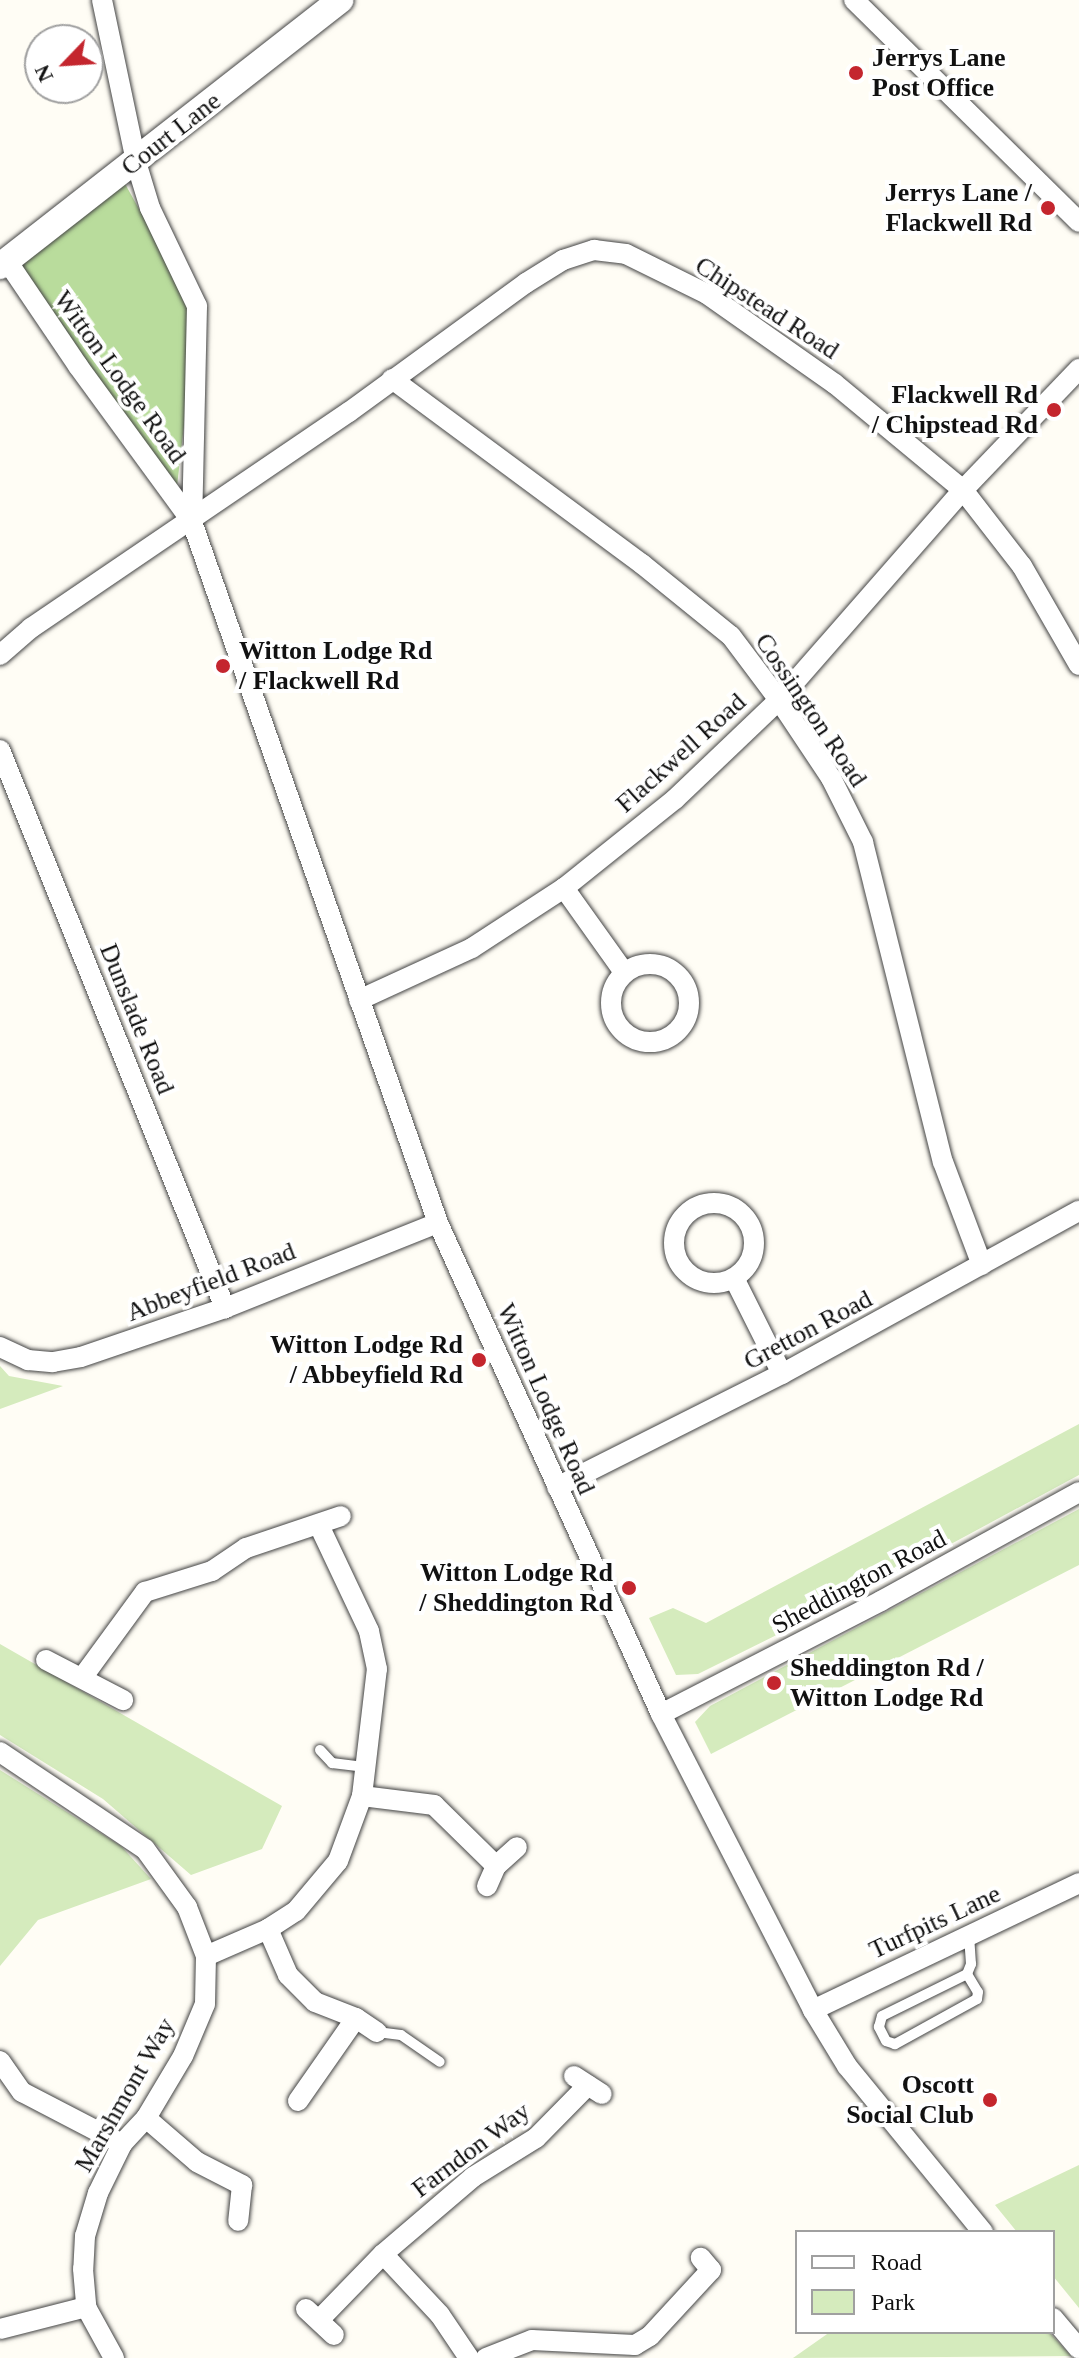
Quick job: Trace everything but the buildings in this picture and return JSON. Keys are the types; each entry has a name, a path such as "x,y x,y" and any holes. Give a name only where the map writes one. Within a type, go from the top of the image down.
{"street":[{"name":"Witton Lodge Road","path":"102,0 136,162 150,208 197,306 192,522"},
{"name":"Court Lane","path":"4,263 341,0"},
{"path":"854,0 1079,222"},
{"name":"Chipstead Road","path":"192,522 563,260 594,250 626,254 707,294 835,384 963,490 1022,566 1079,665"},
{"name":"Witton Lodge Road","path":"4,263 192,522 438,1223 661,1714 813,2010 847,2066 981,2230"},
{"name":"Flackwell Road","path":"359,1000 472,948 564,888 675,799 779,700 963,490 1079,369"},
{"name":"Cossington Road","path":"392,379 623,549 731,636 831,778 863,842 943,1162 982,1265"},
{"path":"0,655 31,628 192,522"},
{"name":"Dunslade Road","path":"0,750 225,1308"},
{"path":"564,888 624,972"},
{"path":"713,1203 728,1205 741,1213 750,1227 753,1251 735,1280 704,1281 690,1276 678,1264 673,1245 676,1232 683,1218 695,1208 713,1203"},
{"name":"Gretton Road","path":"557,1487 782,1374 1079,1211"},
{"name":"Abbeyfield Road","path":"0,1347 28,1360 53,1362 81,1357 225,1308 438,1223"},
{"path":"735,1280 782,1374"},
{"name":"Sheddington Road","path":"661,1714 881,1601 1079,1492"},
{"path":"82,1678 145,1592 212,1571 246,1548 341,1516"},
{"path":"206,1956 268,1929 296,1911 338,1861 362,1796 377,1669 369,1631 319,1525"},
{"path":"46,1660 123,1700"},
{"name":"Marshmont Way","path":"0,1752 145,1849 187,1907 206,1956 205,2004 183,2056 146,2118 122,2144 98,2193 85,2236 83,2269 86,2307 114,2358"},
{"path":"362,1796 434,1805 496,1866"},
{"path":"487,1886 496,1866 517,1847"},
{"name":"Turfpits Lane","path":"813,2010 1079,1883"},
{"path":"268,1929 288,1975 315,2002 356,2018 377,2032"},
{"path":"298,2101 356,2018"},
{"path":"0,2061 22,2092 122,2144"},
{"name":"Farndon Way","path":"319,2321 383,2254 473,2177 536,2138 588,2085"},
{"path":"146,2118 197,2162 252,2184 238,2221"},
{"path":"383,2254 440,2315 469,2358"},
{"path":"486,2358 532,2340 635,2345 650,2336 712,2270"},
{"path":"0,2329 86,2307"},
{"path":"1055,2321 1078,2354"}],"lane":[{"path":"320,1750 332,1763 366,1767"},
{"path":"967,1974 978,1992 977,1999 895,2044 886,2041 879,2027 882,2016 967,1974 971,1964 969,1935"},
{"path":"377,2032 401,2035 440,2062"}],"green space":[{"path":"124,182 163,252 187,306 187,399 177,486 12,260"},
{"path":"0,1366 9,1376 63,1386 0,1409"},
{"path":"1079,1424 1079,1475 847,1600 698,1674 676,1675 649,1618 673,1608 706,1623"},
{"path":"1079,1509 1079,1565 711,1754 695,1722 710,1706"},
{"path":"0,1644 282,1806 262,1849 191,1875 103,1799 0,1735"},
{"path":"0,1770 121,1846 151,1879 38,1920 0,1966"},
{"path":"1079,2165 1079,2308 1055,2278 1055,2230 1015,2230 995,2205"},
{"path":"827,2334 1051,2334 1071,2356 793,2358"}],"place":[{"name":"Jerrys Lane Post Office","path":"856,73"},
{"name":"Jerrys Lane / Flackwell Rd","path":"1048,208"},
{"name":"Flackwell Rd / Chipstead Rd","path":"1054,410"},
{"name":"Witton Lodge Rd / Flackwell Rd","path":"223,666"},
{"name":"Witton Lodge Rd / Abbeyfield Rd","path":"479,1360"},
{"name":"Witton Lodge Rd / Sheddington Rd","path":"629,1588"},
{"name":"Sheddington Rd / Witton Lodge Rd","path":"774,1683"},
{"name":"Oscott Social Club","path":"990,2100"}]}
